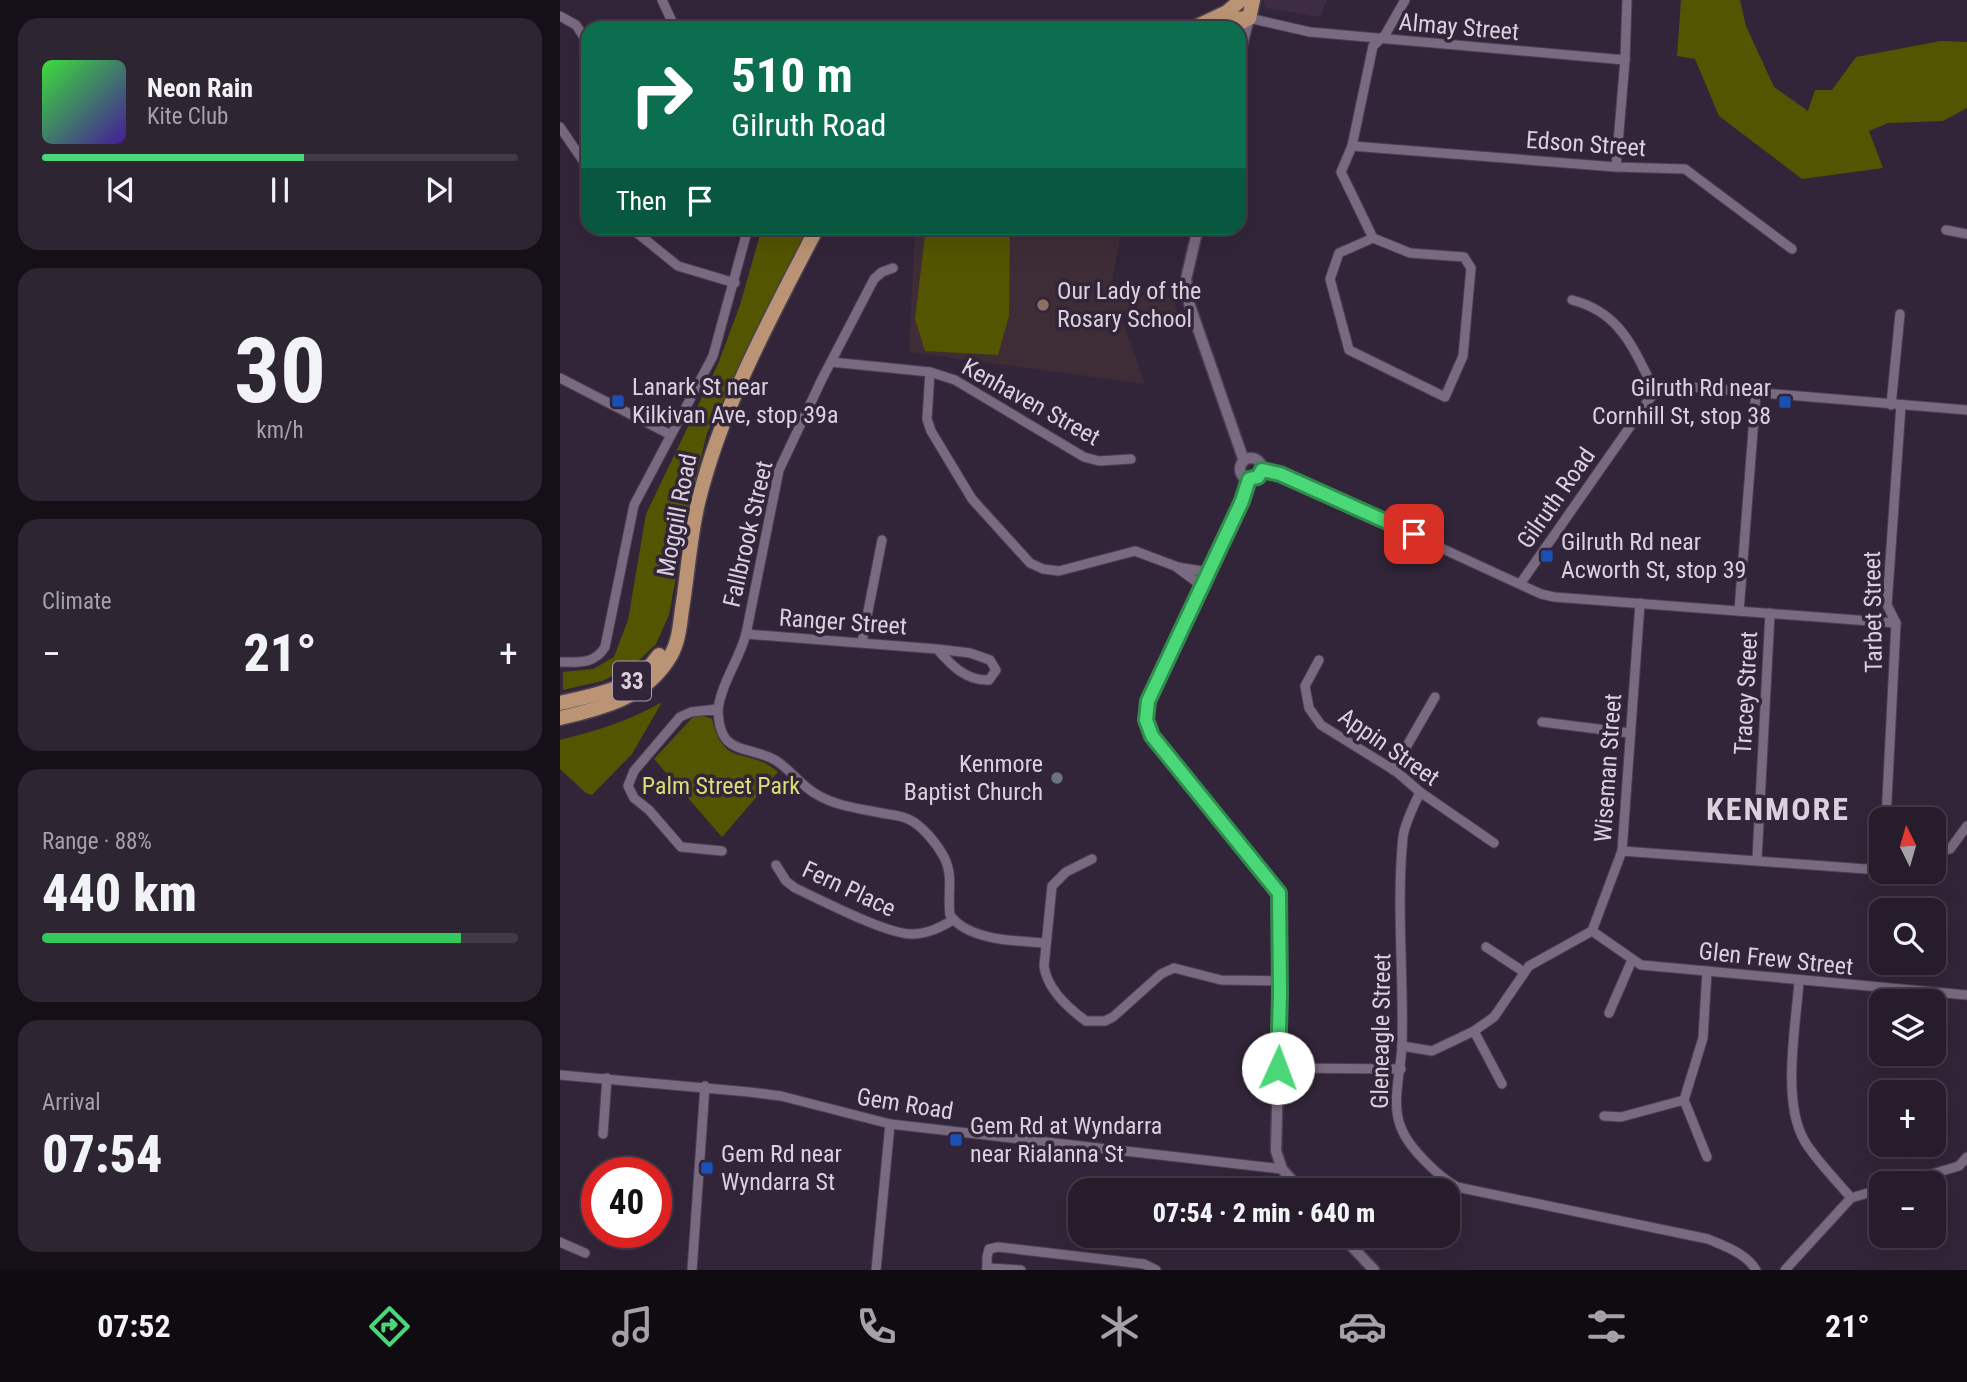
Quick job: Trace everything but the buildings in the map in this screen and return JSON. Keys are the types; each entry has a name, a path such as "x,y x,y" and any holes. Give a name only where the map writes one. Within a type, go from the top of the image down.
{"main road":[{"path":"1209,21 1227,12 1241,0"},
{"path":"1249,18 1253,0"},
{"path":"1228,21 1249,18"},
{"path":"1243,21 1249,18"},
{"name":"Moggill Road","path":"560,718 602,708 631,696 651,680 671,656 680,624 698,502 714,445 735,394 814,235"},
{"name":"Moggill Road","path":"560,703 610,691 639,676 653,664 680,624"}],"street":[{"path":"662,0 672,21"},
{"path":"1373,238 1339,253 1330,279 1349,350 1445,397 1463,356 1471,268 1464,257 1410,253 1373,238 1341,172 1352,146 1373,46 1384,35 1405,0"},
{"path":"1616,167 1627,0"},
{"path":"560,16 576,25 581,32"},
{"path":"1246,30 1249,18"},
{"name":"Almay Street","path":"1249,18 1310,32 1625,60"},
{"path":"560,127 581,158"},
{"name":"Edson Street","path":"1352,146 1616,167 1685,169 1792,249"},
{"path":"1946,230 1967,234"},
{"path":"640,235 678,265 735,283"},
{"path":"560,662 592,661 605,648 634,505 713,356 746,235"},
{"path":"1196,235 1186,279 1189,303 1244,461"},
{"name":"Fallbrook Street","path":"718,709 721,690 739,657 746,634 779,470 874,279 893,268"},
{"path":"1572,300 1592,305 1616,323 1655,391 1679,386 1967,410"},
{"name":"Tarbet Street","path":"1887,807 1896,623 1887,605 1899,314"},
{"name":"Kenhaven Street","path":"831,362 930,372 956,380 1084,457 1099,461 1131,460"},
{"path":"930,372 927,419 931,432 972,499 1030,563 1043,569 1059,571 1135,551 1175,566 1208,572"},
{"path":"560,378 671,435"},
{"name":"Gilruth Road","path":"1262,470 1280,474 1520,583 1655,391"},
{"path":"1739,611 1756,392"},
{"path":"1256,459 1261,464 1262,470 1258,477 1249,479 1241,473 1244,461 1256,459"},
{"path":"1249,479 1242,501 1148,701 1146,720 1152,736 1279,893 1276,1151 1282,1169 1290,1178"},
{"path":"862,642 882,540"},
{"path":"1175,566 1201,585"},
{"path":"1520,583 1553,597 1896,623"},
{"name":"Wiseman Street","path":"1592,931 1622,851 1640,603"},
{"name":"Tracey Street","path":"1756,859 1770,613"},
{"name":"Ranger Street","path":"746,634 862,642 937,649 970,653 990,660 996,670 989,680 976,681 951,665 937,649"},
{"name":"Appin Street","path":"1319,660 1306,686 1309,708 1321,725 1393,770 1494,843"},
{"path":"1393,770 1435,697"},
{"path":"722,852 681,847 649,810 634,798 628,786 634,771 680,717 691,712 718,709 725,737 732,745 775,760 816,794 836,803 907,818 917,825 945,858 950,880 949,909 953,920 962,926 997,939 1046,943"},
{"path":"1542,722 1630,733"},
{"name":"Gleneagle Street","path":"1420,792 1404,833 1401,875 1402,1046 1398,1115 1401,1130 1410,1144 1446,1181 1457,1187 1708,1239 1733,1250 1756,1270"},
{"path":"1946,850 1950,849 1967,826"},
{"path":"1622,851 1869,868"},
{"path":"1092,859 1066,872 1052,886 1046,943 1045,977 1078,1015 1095,1023 1105,1021 1161,974 1174,968 1221,980 1280,981"},
{"name":"Fern Place","path":"776,866 786,881 795,888 891,930 912,934 927,932 953,920"},
{"path":"1402,1046 1432,1051 1474,1031 1494,1017 1524,972 1536,960 1592,931"},
{"name":"Glen Frew Street","path":"1592,931 1641,965 1869,990"},
{"path":"1486,947 1524,972"},
{"path":"1609,1013 1632,960"},
{"path":"1707,971 1703,1038 1684,1100 1707,1157"},
{"path":"1799,981 1790,1089 1797,1119 1803,1138 1851,1198"},
{"name":"Glen Frew Street","path":"1946,995 1967,995"},
{"path":"1474,1031 1503,1084"},
{"path":"1278,1068 1401,1069"},
{"name":"Gem Road","path":"560,1075 705,1086 781,1096 890,1124 1282,1169"},
{"path":"603,1134 607,1078"},
{"path":"692,1270 705,1086"},
{"path":"1604,1116 1621,1117 1684,1100"},
{"path":"876,1270 890,1124"},
{"path":"1942,1171 1959,1166 1967,1157"},
{"path":"1785,1270 1851,1198 1869,1193"},
{"path":"560,1242 586,1253"},
{"path":"1021,1270 987,1269 989,1249 998,1247 1144,1264 1156,1270"},
{"path":"1353,1248 1374,1270"}],"shaded area":[{"path":"1263,0 1327,0 1320,17 1266,8"},
{"name":"Our Lady of the Rosary School","path":"915,235 1121,235 1110,293 1172,298 1178,316 1119,311 1145,384 909,352"}],"green space":[{"path":"1681,0 1740,0 1746,26 1774,87 1808,111 1815,90 1832,90 1856,57 1941,41 1967,42 1967,108 1943,121 1888,123 1869,131 1883,168 1802,179 1719,116 1695,59 1677,56"},
{"path":"760,235 806,235 707,433 689,506 669,615 656,644 632,667 602,681 563,690 563,672 593,669 614,657 628,620 646,514 718,364 740,305"},
{"path":"925,235 1010,235 1009,316 998,355 925,351 915,319"},
{"path":"662,702 632,754 592,795 586,793 560,769 560,740 612,725"},
{"name":"Palm Street Park","path":"701,715 712,719 717,735 731,751 767,764 778,772 722,837 654,759 692,718"}],"place":[{"name":"Our Lady of the Rosary School","path":"1043,305"},
{"name":"Lanark St near Kilkivan Ave, stop 39a","path":"618,401"},
{"name":"Gilruth Rd near Cornhill St, stop 38","path":"1785,402"},
{"name":"Gilruth Rd near Acworth St, stop 39","path":"1547,556"},
{"name":"Kenmore Baptist Church","path":"1057,778"},
{"name":"Gem Rd at Wyndarra near Rialanna St","path":"956,1140"},
{"name":"Gem Rd near Wyndarra St","path":"707,1168"}],"district":[{"name":"KENMORE","path":"1778,809"}],"route":[{"path":"1278,1068 1279,893 1152,736 1145,712 1242,501 1249,479 1258,477 1262,470 1280,474 1414,534"}]}
